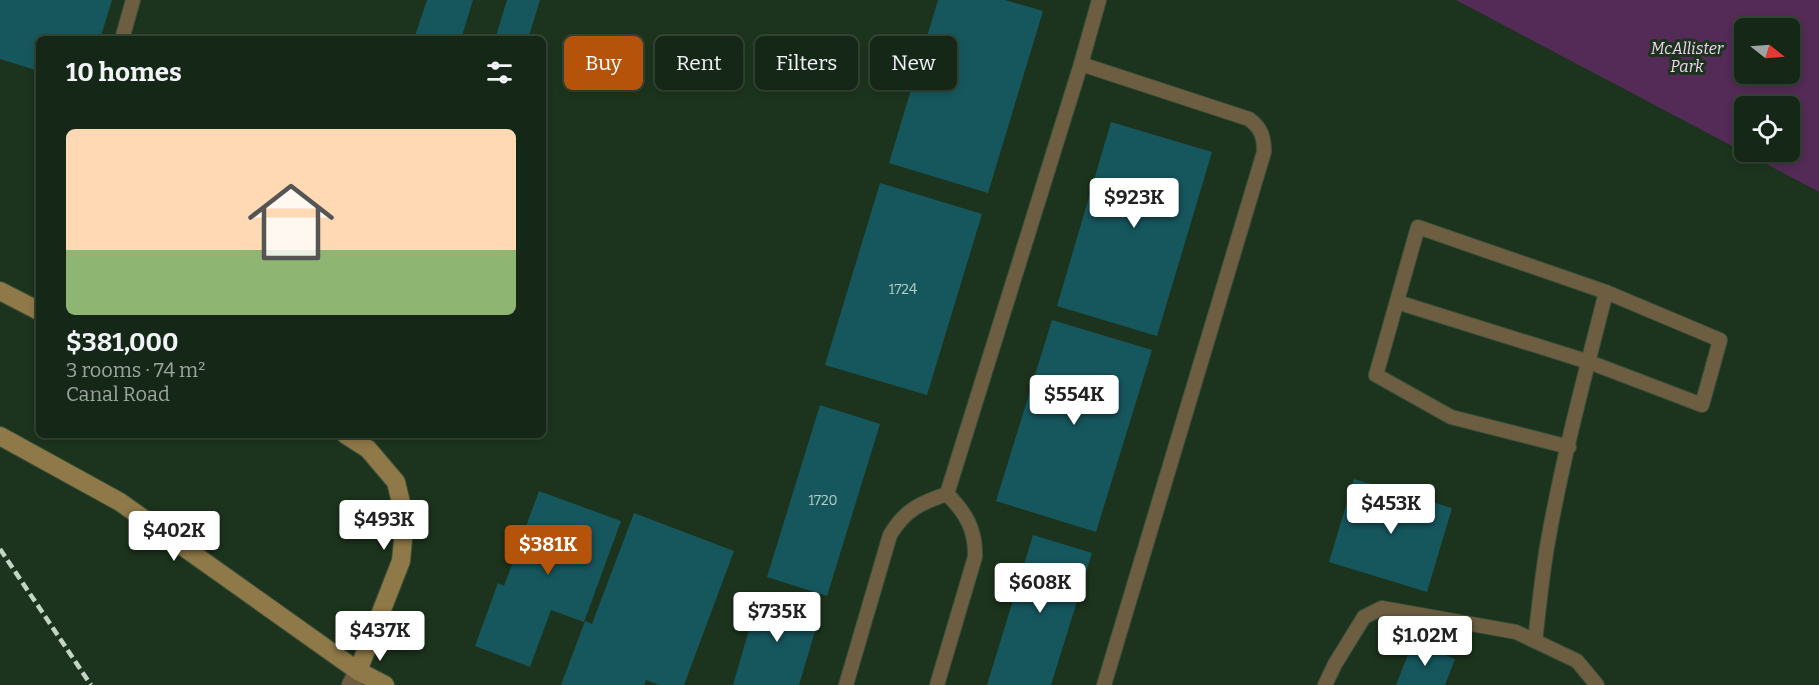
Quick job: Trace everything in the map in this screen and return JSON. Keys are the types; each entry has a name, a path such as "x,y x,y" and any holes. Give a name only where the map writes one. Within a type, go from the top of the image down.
{"main road":[{"path":"0,291 36,309"},
{"path":"0,436 120,502 358,680 385,685"},
{"path":"351,438 368,449 396,482 405,519 401,561 358,680"}],"lane":[{"path":"123,36 133,0"},
{"path":"947,494 1099,0"},
{"path":"1081,64 1249,119 1258,127 1264,139 1264,152 1104,685"},
{"path":"1396,302 1589,362 1702,405 1720,340 1606,292 1418,227 1396,302 1376,375 1451,417 1569,447"},
{"path":"1535,641 1548,542 1606,292"},
{"path":"846,685 890,535 899,520 911,509 947,494"},
{"path":"937,685 975,557 976,539 962,509 947,494"},
{"path":"1325,685 1364,617 1382,608 1516,632 1577,661 1597,685"}],"green space":[{"name":"McAllister Park","path":"1456,0 1819,0 1819,192 1762,162 1800,162 1800,96 1734,96 1734,147"}],"building":[{"path":"0,0 112,0 101,36 36,36 36,70 0,59"},
{"path":"427,0 473,0 462,36 415,36"},
{"path":"507,0 540,0 529,36 496,36"},
{"path":"938,0 1005,0 1043,11 988,193 889,163 911,90 957,90 957,36 927,36"},
{"path":"1111,122 1212,152 1157,336 1057,306"},
{"path":"880,183 982,214 927,395 825,365"},
{"path":"1052,320 1152,350 1096,532 996,501"},
{"path":"820,405 880,424 827,596 767,577"},
{"path":"1354,479 1452,508 1427,592 1329,562"},
{"path":"539,491 621,521 584,622 551,610 530,667 475,646 498,583 504,586"},
{"path":"634,513 734,551 684,685 659,685 646,680 644,685 561,685 585,621 592,624"},
{"path":"1033,535 1092,553 1051,685 987,685"},
{"path":"760,592 821,611 799,685 733,685"},
{"path":"1413,642 1455,659 1445,685 1396,685"}],"railway":[{"path":"0,549 91,685"}]}
